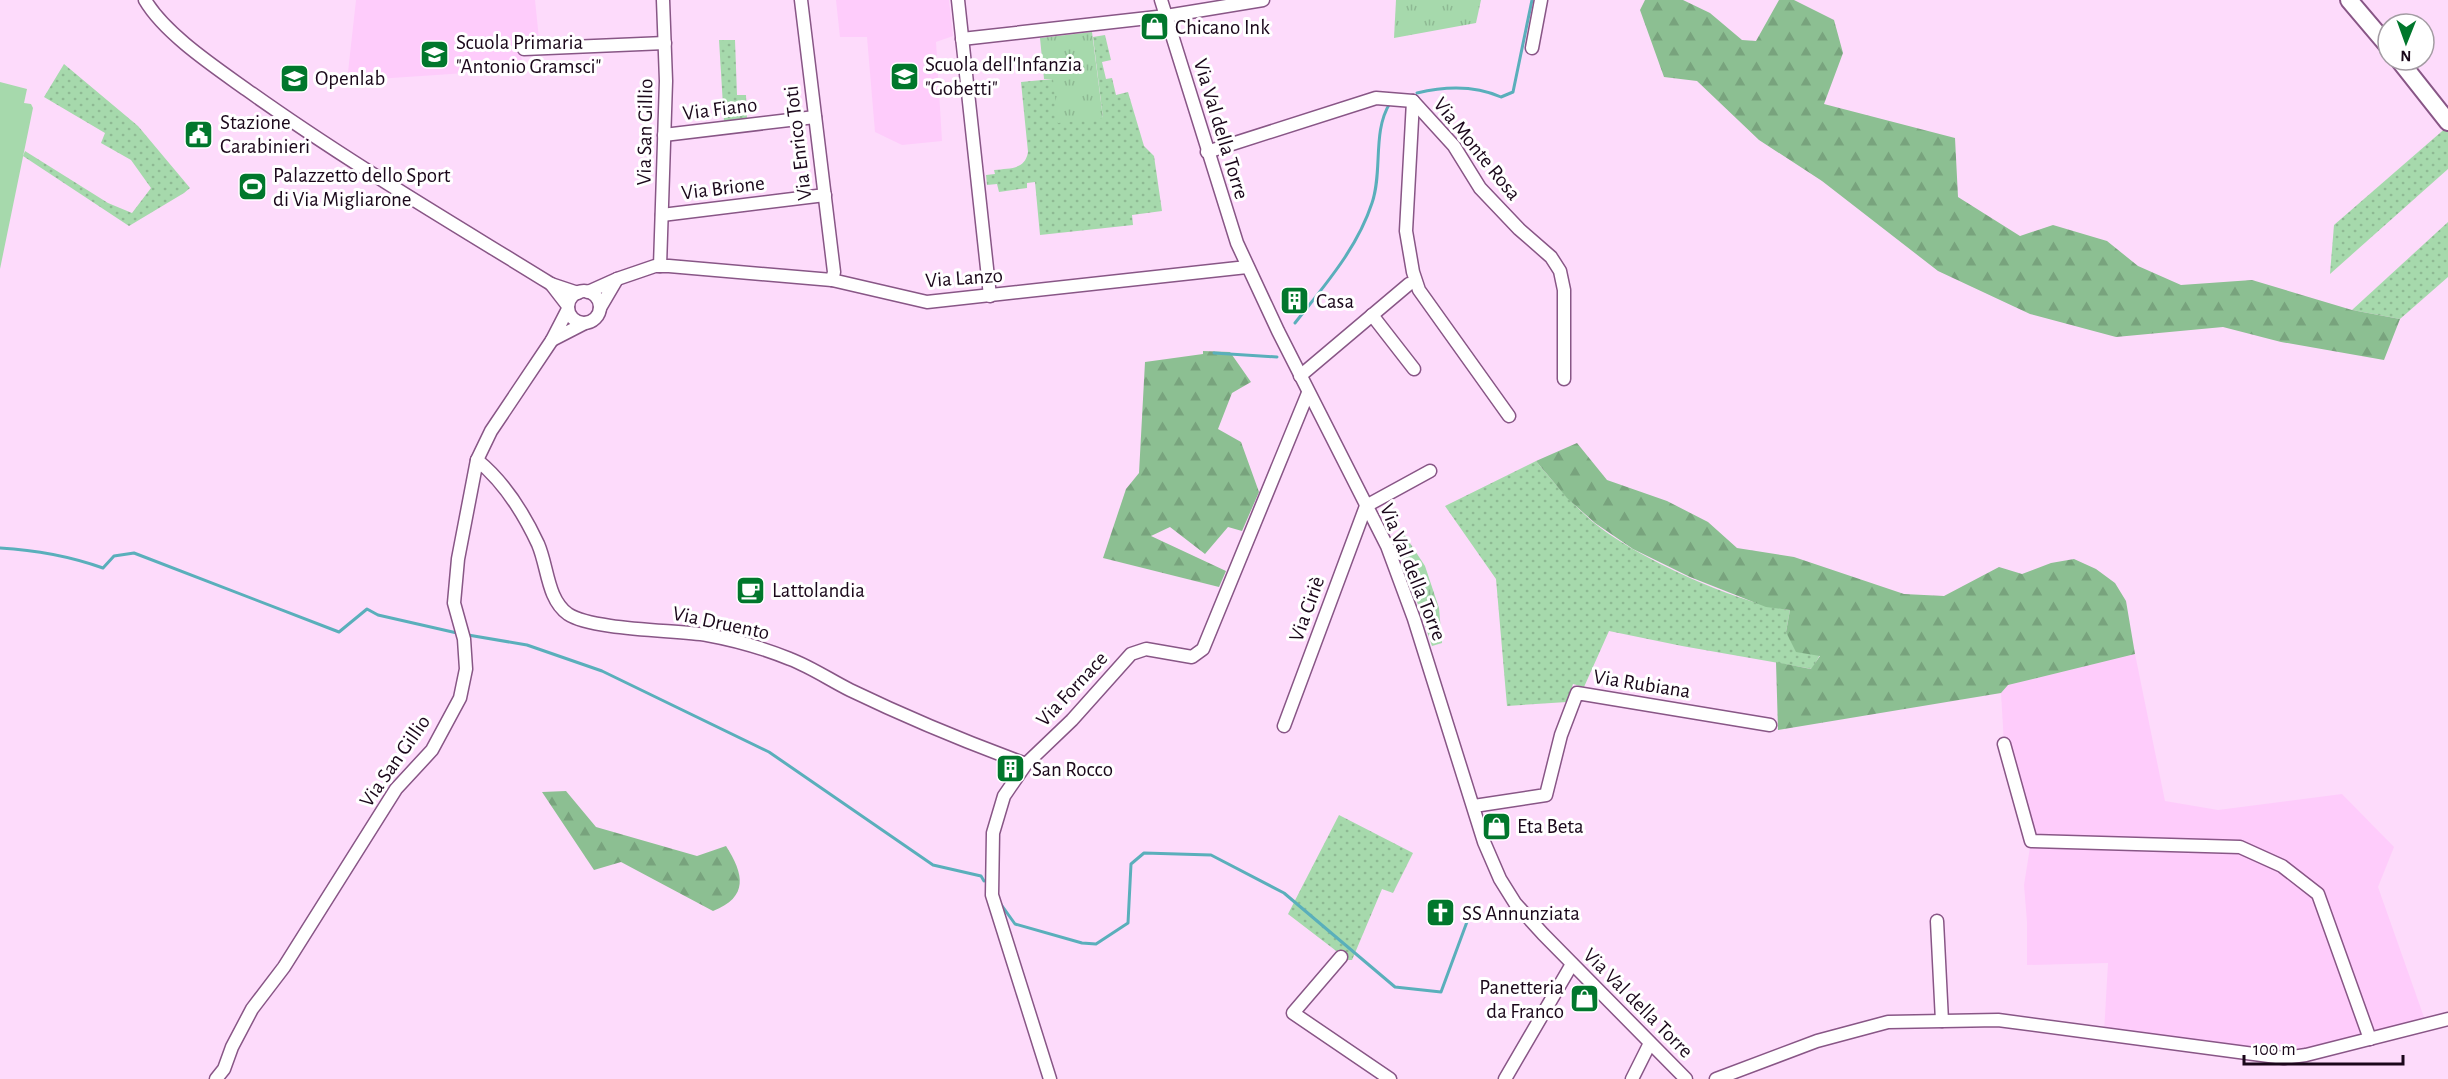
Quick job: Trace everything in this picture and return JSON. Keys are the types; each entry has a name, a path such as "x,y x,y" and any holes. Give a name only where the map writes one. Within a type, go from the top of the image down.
{"main road":[{"path":"2349,0 2376,32"},
{"path":"2408,72 2448,122"}],"street":[{"path":"145,0 160,21 215,67 312,136 551,284 583,292 598,300 600,308"},
{"name":"Via San Gillio","path":"660,266 666,81 663,0"},
{"name":"Via Enrico Toti","path":"801,0 834,272 832,280"},
{"path":"958,0 990,296"},
{"name":"Via Val della Torre","path":"1161,0 1237,243 1308,393 1387,546 1414,619 1490,858 1500,879 1515,903 1686,1079"},
{"path":"962,39 1166,16 1263,0"},
{"path":"1532,48 1541,0"},
{"path":"2349,0 2354,0"},
{"path":"524,49 664,43"},
{"name":"Via Monte Rosa","path":"1207,152 1376,98 1413,101 1454,146 1480,188 1518,229 1551,257 1560,271 1564,290 1564,379"},
{"path":"1413,101 1406,231 1416,281 1419,290 1454,341 1509,416"},
{"name":"Via Fiano","path":"664,135 815,117"},
{"name":"Via Brione","path":"662,215 825,195"},
{"name":"Via Lanzo","path":"583,292 660,266 832,280 921,302 1247,267"},
{"path":"552,340 593,320 617,279"},
{"path":"551,284 568,307 572,317 585,323"},
{"path":"1300,376 1409,284"},
{"path":"568,307 571,298 583,292"},
{"name":"Via San Gillio","path":"216,1079 224,1070 232,1047 252,1009 284,968 396,789 432,750 460,698 466,669 464,639 454,603 458,559 477,460 491,431 552,340 568,307"},
{"path":"1372,315 1414,369"},
{"name":"Via Fornace","path":"1050,1079 992,895 993,833 1004,796 1026,764 1072,720 1131,654 1146,649 1192,657 1203,648 1308,393"},
{"name":"Via Druento","path":"477,460 492,473 527,523 539,546 556,602 577,619 707,635 740,642 790,659 964,742 1026,764"},
{"path":"1366,506 1430,471"},
{"name":"Via Ciriè","path":"1284,726 1366,506"},
{"name":"Via Rubiana","path":"1474,806 1546,795 1562,735 1577,693 1770,725"},
{"path":"2004,744 2031,841 2240,848 2282,866 2318,894 2370,1039"},
{"path":"1937,921 1942,1021"},
{"path":"1341,957 1293,1012 1390,1079"},
{"path":"1505,1079 1572,964"},
{"path":"1716,1079 1817,1041 1888,1022 1998,1020 2284,1058 2306,1055 2448,1020"},
{"path":"1632,1079 1650,1042"}],"shaded area":[{"name":"Scuola Primaria \"Antonio Gramsci\"","path":"356,0 535,0 539,39 519,39 523,69 347,81"},
{"name":"Scuola dell'Infanzia \"Gobetti\"","path":"836,0 949,0 953,36 936,42 942,141 902,145 875,132 867,37 840,37"},
{"path":"2135,654 2165,801 2218,810 2342,794 2394,847 2378,887 2425,1020 2306,1055 2104,1033 2108,963 2027,965 2024,885 2031,841 2004,744 2001,693 2008,685"}],"green space":[{"path":"1396,0 1481,0 1476,23 1394,38"},
{"path":"1645,0 1683,0 1710,13 1742,40 1756,41 1779,0 1794,0 1834,20 1843,53 1824,104 1955,138 1958,197 2020,236 2053,225 2107,241 2138,266 2181,285 2252,280 2352,310 2400,319 2384,360 2281,342 2223,327 2116,337 2030,314 1938,271 1822,181 1759,140 1697,81 1664,77 1640,10"},
{"path":"1092,32 1103,118 1058,123 1053,79 1044,79 1040,38"},
{"path":"1105,35 1111,60 1102,62 1106,79 1112,78 1116,95 1128,92 1144,146 1154,156 1162,211 1132,215 1133,225 1040,235 1035,182 1027,183 1027,188 999,192 997,184 987,185 986,175 995,174 994,170 1016,167 1026,158 1028,152 1021,82 1053,79 1103,118 1093,37"},
{"path":"719,40 735,40 737,95 746,95 747,119 724,122"},
{"path":"64,64 138,126 190,188 129,226 23,156 25,151 108,203 132,213 151,188 131,160 101,143 105,133 44,97"},
{"path":"0,82 27,89 24,103 31,104 33,108 0,269"},
{"path":"2448,126 2448,169 2330,274 2334,225"},
{"path":"2448,222 2448,277 2400,319 2352,310"},
{"path":"1203,351 1230,352 1251,382 1232,393 1218,429 1241,442 1259,492 1242,531 1228,527 1205,554 1170,527 1151,536 1226,571 1219,587 1103,558 1126,489 1139,473 1145,362 1203,354"},
{"path":"1577,443 1607,480 1667,501 1708,522 1737,548 1794,557 1904,594 1944,596 1999,567 2022,574 2051,563 2074,559 2096,569 2115,583 2126,601 2135,654 2008,685 2001,693 1778,730 1776,662 1811,669 1820,656 1796,652 1786,632 1790,610 1766,607 1690,577 1633,549 1595,523 1567,498 1536,461"},
{"path":"1536,461 1585,515 1611,536 1634,550 1715,588 1768,606 1790,610 1786,632 1820,655 1812,669 1609,631 1584,687 1573,684 1567,702 1507,706 1496,579 1445,506"},
{"path":"1404,534 1425,566 1439,608 1442,643 1432,646 1395,537"},
{"path":"566,791 596,827 697,856 726,846 737,866 740,884 738,892 733,899 713,911 621,862 594,870 542,792"},
{"path":"1339,815 1413,853 1393,893 1382,889 1352,960 1348,960 1288,914"}],"waterway":[{"path":"1417,93 1460,88 1481,90 1501,97 1513,92 1532,0"},
{"path":"1295,323 1339,266 1366,220 1375,191 1381,126 1390,103"},
{"path":"1214,353 1277,357"},
{"path":"0,548 52,554 103,568 114,556 134,553 339,632 367,609 378,615 457,633"},
{"path":"468,635 527,645 602,671 769,752 933,865 981,876 984,881"},
{"path":"1000,903 1015,924 1082,943 1096,944 1128,923 1131,864 1144,853 1211,855 1284,893 1395,987 1441,992 1471,911"}],"place":[{"name":"Chicano Ink","path":"1154,27"},
{"name":"Scuola Primaria \"Antonio Gramsci\"","path":"435,54"},
{"name":"Scuola dell'Infanzia \"Gobetti\"","path":"904,76"},
{"name":"Openlab","path":"294,78"},
{"name":"Stazione Carabinieri","path":"199,134"},
{"name":"Palazzetto dello Sport di Via Migliarone","path":"252,187"},
{"name":"Casa","path":"1295,301"},
{"name":"Lattolandia","path":"751,590"},
{"name":"San Rocco","path":"1011,769"},
{"name":"Eta Beta","path":"1496,826"},
{"name":"SS Annunziata","path":"1441,913"},
{"name":"Panetteria da Franco","path":"1585,999"}]}
